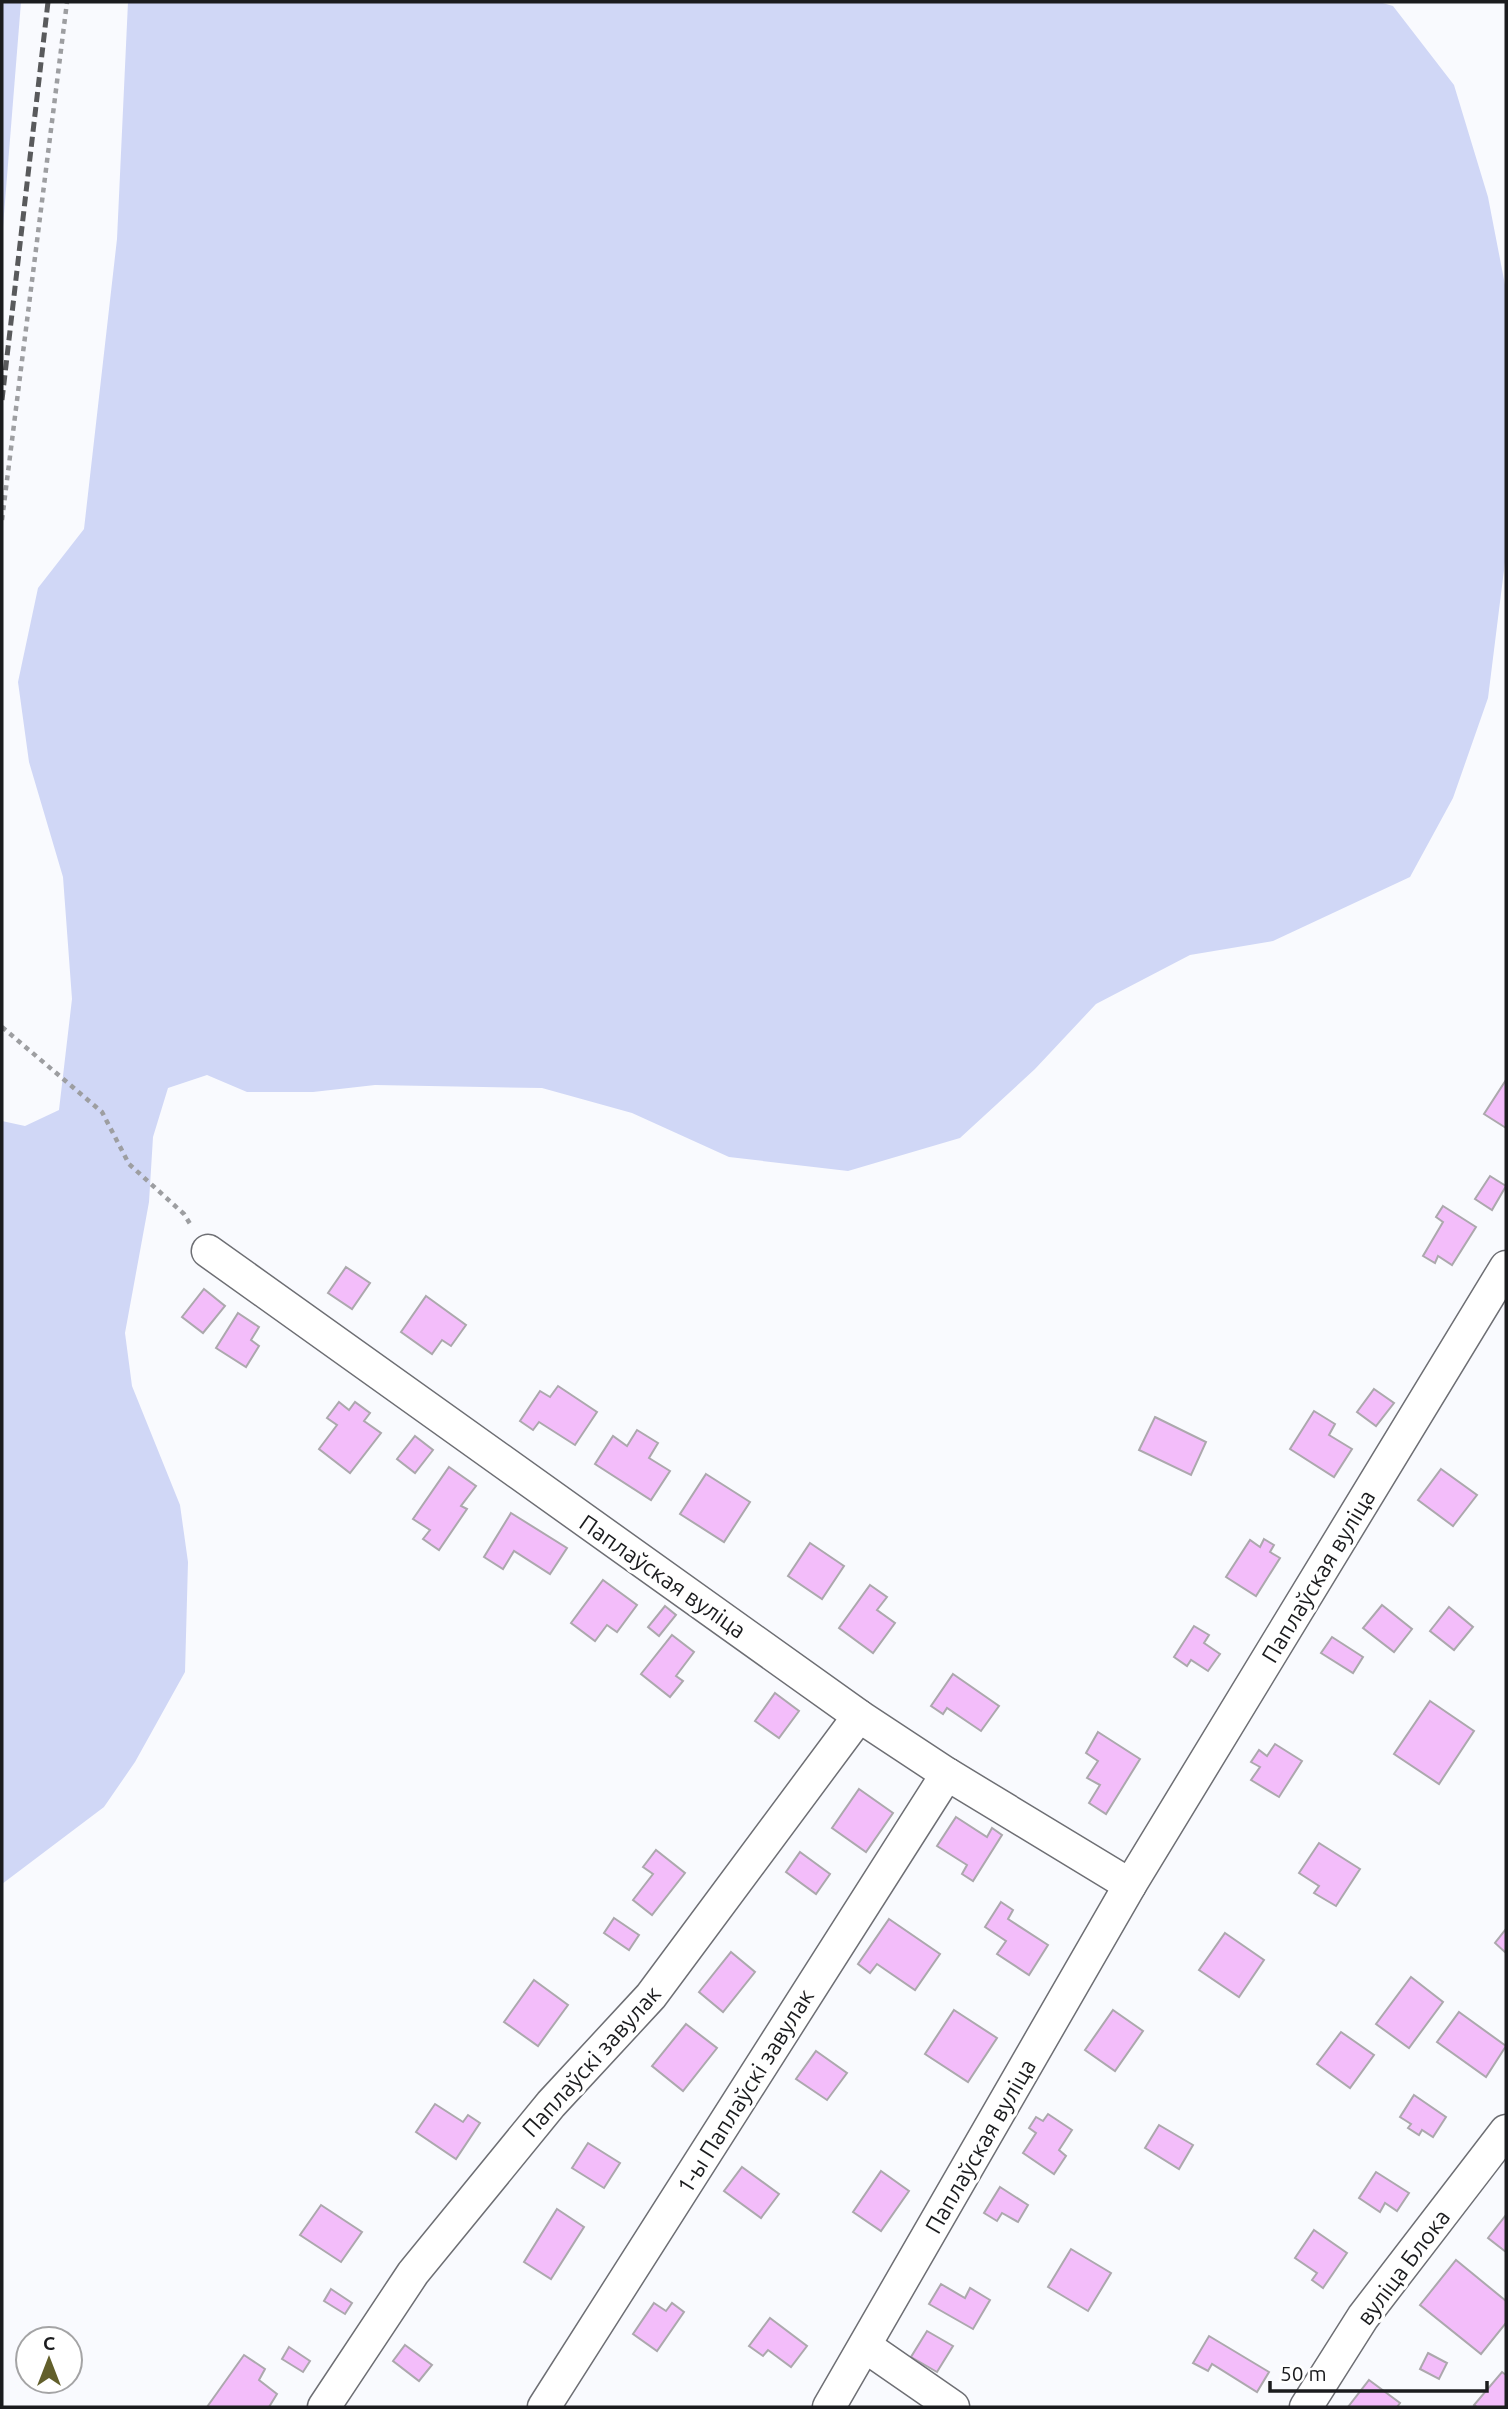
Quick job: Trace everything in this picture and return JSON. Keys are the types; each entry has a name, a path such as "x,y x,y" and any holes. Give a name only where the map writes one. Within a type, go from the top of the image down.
{"street":[{"name":"Паплаўская вуліца","path":"208,1251 859,1716 947,1774 1130,1885"},
{"name":"Паплаўская вуліца","path":"829,2407 1130,1885 1506,1268"},
{"name":"Паплаўскі завулак","path":"324,2407 413,2273 551,2104 651,1996 859,1716"},
{"name":"1-ы Паплаўскі завулак","path":"544,2407 947,1774"},
{"name":"вуліца Блока","path":"1306,2407 1363,2317 1506,2131"},
{"path":"865,2346 953,2407"}],"path":[{"path":"2,520 67,2"},
{"path":"2,1027 102,1112 129,1164 184,1214 208,1251"}],"shaded area":[{"path":"2,2 21,2 2,239"},
{"path":"128,2 1379,2 1393,6 1454,85 1488,197 1506,290 1506,554 1488,698 1453,798 1410,877 1273,941 1190,955 1096,1004 1035,1069 960,1138 848,1171 729,1157 632,1113 542,1088 375,1085 313,1092 247,1092 207,1075 168,1088 153,1137 149,1202 125,1333 132,1386 180,1505 188,1562 185,1672 135,1762 104,1807 2,1884 2,1121 25,1126 59,1110 72,999 63,877 29,762 18,682 38,588 84,529 117,239"}],"building":[{"path":"1506,1080 1506,1128 1484,1114"},
{"path":"1490,1176 1506,1186 1492,1210 1475,1199"},
{"path":"1443,1206 1476,1227 1452,1265 1438,1256 1435,1263 1423,1256 1443,1222 1436,1217"},
{"path":"346,1267 370,1283 352,1309 328,1293"},
{"path":"204,1289 225,1306 203,1333 182,1317"},
{"path":"426,1296 466,1325 451,1346 442,1340 432,1354 401,1332"},
{"path":"238,1313 259,1327 251,1340 259,1346 246,1367 216,1348"},
{"path":"558,1386 597,1412 575,1445 539,1422 533,1430 520,1421 540,1391 550,1397"},
{"path":"1374,1389 1394,1403 1376,1426 1357,1412"},
{"path":"339,1402 349,1410 355,1402 370,1413 364,1421 381,1433 350,1473 319,1449 337,1425 327,1418"},
{"path":"1314,1411 1335,1424 1329,1435 1352,1449 1334,1477 1290,1449"},
{"path":"1155,1417 1206,1442 1191,1475 1139,1450"},
{"path":"637,1430 658,1443 649,1458 670,1471 651,1500 595,1464 613,1436 627,1446"},
{"path":"415,1436 433,1450 415,1473 397,1459"},
{"path":"449,1467 476,1486 461,1506 467,1509 439,1550 423,1539 430,1530 413,1519"},
{"path":"1441,1469 1477,1495 1453,1526 1418,1500"},
{"path":"706,1474 750,1502 724,1542 680,1514"},
{"path":"511,1513 567,1548 550,1574 514,1551 503,1569 484,1557"},
{"path":"1264,1539 1274,1545 1270,1552 1280,1558 1256,1596 1226,1577 1250,1540 1260,1547"},
{"path":"810,1543 844,1566 822,1599 788,1576"},
{"path":"603,1580 637,1605 617,1632 607,1625 595,1641 571,1623"},
{"path":"870,1585 887,1597 877,1610 895,1623 873,1653 839,1628"},
{"path":"1382,1605 1412,1629 1394,1652 1363,1628"},
{"path":"665,1606 676,1615 659,1636 648,1627"},
{"path":"1449,1607 1473,1627 1454,1650 1430,1631"},
{"path":"1194,1626 1209,1635 1204,1643 1220,1654 1208,1671 1191,1660 1187,1666 1174,1657"},
{"path":"672,1635 694,1652 676,1676 683,1681 670,1697 641,1674"},
{"path":"1332,1637 1363,1657 1353,1673 1321,1653"},
{"path":"953,1674 999,1706 981,1731 947,1708 943,1714 931,1706"},
{"path":"775,1693 799,1711 779,1738 755,1721"},
{"path":"1430,1701 1474,1731 1439,1784 1394,1754"},
{"path":"1098,1732 1140,1759 1106,1814 1089,1803 1100,1785 1087,1778 1098,1761 1086,1753"},
{"path":"1275,1744 1302,1761 1279,1797 1251,1780 1260,1767 1251,1762 1259,1750 1267,1756"},
{"path":"859,1789 893,1813 866,1852 832,1828"},
{"path":"956,1817 987,1837 992,1828 1002,1835 973,1881 962,1874 967,1865 937,1846"},
{"path":"1319,1843 1360,1869 1336,1906 1314,1893 1319,1886 1299,1873"},
{"path":"656,1850 685,1873 652,1915 633,1900 653,1874 643,1867"},
{"path":"800,1852 830,1874 816,1894 786,1872"},
{"path":"1001,1902 1013,1910 1008,1919 1048,1945 1029,1975 997,1954 1006,1941 985,1927"},
{"path":"614,1918 639,1935 629,1950 604,1933"},
{"path":"889,1919 940,1954 915,1990 877,1964 870,1973 858,1964"},
{"path":"1506,1929 1506,1953 1495,1943"},
{"path":"1225,1933 1264,1960 1239,1997 1199,1970"},
{"path":"731,1952 755,1972 723,2012 699,1992"},
{"path":"1411,1977 1443,2002 1409,2048 1376,2024"},
{"path":"534,1980 568,2005 538,2046 504,2022"},
{"path":"954,2010 997,2038 968,2082 925,2054"},
{"path":"1113,2010 1143,2031 1115,2071 1085,2050"},
{"path":"1459,2012 1506,2046 1486,2077 1437,2042"},
{"path":"686,2024 717,2048 683,2091 652,2066"},
{"path":"1341,2032 1374,2055 1350,2088 1317,2064"},
{"path":"816,2051 847,2073 827,2100 796,2079"},
{"path":"1414,2095 1446,2117 1433,2137 1422,2130 1419,2135 1408,2128 1411,2124 1400,2117"},
{"path":"435,2104 463,2122 468,2115 480,2123 456,2159 416,2132"},
{"path":"1048,2114 1072,2130 1059,2150 1066,2156 1054,2174 1023,2153 1036,2133 1029,2128 1036,2117 1043,2121"},
{"path":"1159,2125 1193,2145 1179,2169 1145,2148"},
{"path":"588,2143 620,2163 604,2188 572,2168"},
{"path":"742,2167 779,2194 761,2218 724,2191"},
{"path":"881,2171 909,2191 881,2231 853,2212"},
{"path":"1376,2172 1409,2193 1397,2211 1385,2203 1380,2212 1359,2198"},
{"path":"1000,2187 1028,2205 1018,2222 1002,2213 997,2221 984,2213"},
{"path":"321,2205 362,2232 341,2262 300,2235"},
{"path":"557,2209 584,2227 551,2279 524,2262"},
{"path":"1506,2215 1506,2252 1488,2238"},
{"path":"1314,2230 1347,2253 1323,2288 1312,2280 1317,2273 1295,2258"},
{"path":"1071,2249 1111,2273 1088,2311 1048,2287"},
{"path":"1456,2260 1506,2301 1506,2323 1481,2354 1420,2305"},
{"path":"941,2284 965,2298 970,2288 990,2300 973,2329 929,2304"},
{"path":"331,2289 352,2303 345,2314 324,2301"},
{"path":"654,2303 666,2311 672,2303 684,2312 657,2351 633,2334"},
{"path":"770,2318 807,2346 791,2367 768,2350 763,2356 749,2346"},
{"path":"927,2331 953,2346 937,2372 911,2357"},
{"path":"1209,2336 1269,2372 1257,2392 1212,2364 1208,2371 1193,2363"},
{"path":"405,2345 432,2365 419,2381 393,2361"},
{"path":"289,2347 310,2361 303,2372 282,2359"},
{"path":"1428,2353 1447,2363 1439,2379 1420,2369"},
{"path":"244,2355 265,2369 259,2380 277,2394 269,2407 207,2407"},
{"path":"1502,2372 1506,2375 1506,2407 1474,2405"},
{"path":"1369,2380 1400,2403 1397,2407 1348,2407"}],"railway":[{"path":"2,400 48,2"}]}
